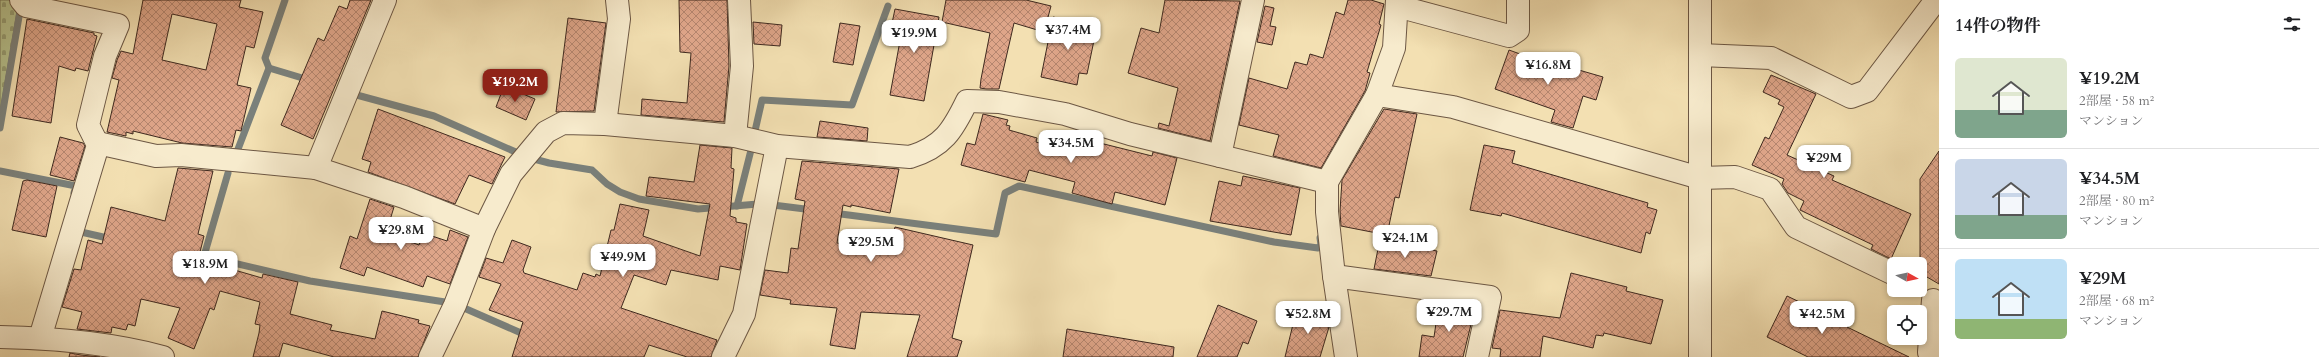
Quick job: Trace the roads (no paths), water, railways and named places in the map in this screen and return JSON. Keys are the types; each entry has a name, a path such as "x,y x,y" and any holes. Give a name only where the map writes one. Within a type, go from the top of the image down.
{"street":[{"path":"21,0 26,6 118,25 105,56 88,124 98,145 40,338"},
{"path":"316,168 385,0"},
{"path":"605,124 619,19 617,0"},
{"path":"735,136 742,66 739,0"},
{"path":"1220,156 1253,0"},
{"path":"1346,357 1334,276 1327,212 1327,182 1377,95 1394,48 1397,3 1509,36 1518,30 1518,0"},
{"path":"1700,0 1700,357"},
{"path":"1700,55 1771,58 1851,97 1867,91 1936,0"},
{"path":"1377,95 1453,107 1700,178 1735,177 1770,189 1796,227 1887,271"},
{"path":"430,357 455,306 484,229 512,174 546,132 563,124 605,124 735,136 777,146 910,157 937,146 948,135 967,101 999,102 1065,114 1130,134 1327,182"},
{"path":"98,145 102,144 156,156 182,155 316,168 404,196 484,229"},
{"path":"723,357 744,314 777,146"},
{"path":"1334,276 1490,297 1477,357"},
{"path":"1931,295 1929,352 1938,357"},
{"path":"0,337 40,338 133,349 164,357"}],"waterway":[{"path":"235,157 269,68 265,58 285,0"},
{"path":"755,131 762,100 852,105 888,6"},
{"path":"0,128 20,11"},
{"path":"269,68 309,80"},
{"path":"353,94 434,116 518,153"},
{"path":"737,206 752,146"},
{"path":"534,159 592,170 607,184 620,192 639,199 698,209 758,204"},
{"path":"0,171 76,186 74,193"},
{"path":"190,258 196,260 204,256 228,173"},
{"path":"833,213 996,234 1005,193 1019,186 1274,242 1318,248 1321,245 1320,238"},
{"path":"773,205 813,210"},
{"path":"81,232 112,239"},
{"path":"204,256 310,281 445,302"},
{"path":"464,308 528,336"}]}
